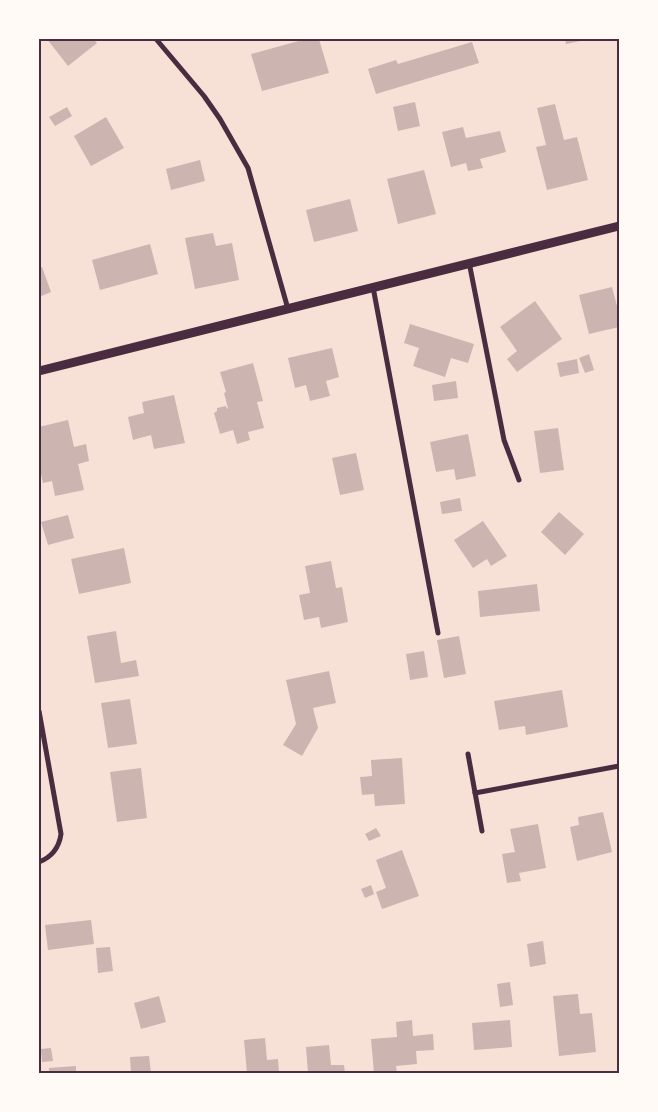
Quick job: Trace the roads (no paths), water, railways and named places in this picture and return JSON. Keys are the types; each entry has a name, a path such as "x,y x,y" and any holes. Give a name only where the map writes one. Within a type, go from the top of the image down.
{"street":[{"path":"156,39 204,96 220,119 248,168 288,309"},
{"path":"39,371 288,309 372,286 619,226"},
{"path":"469,262 504,440 519,480"},
{"path":"372,286 438,633"},
{"path":"39,712 61,834 56,851 39,862"},
{"path":"468,754 482,831"},
{"path":"475,793 619,766"}]}
